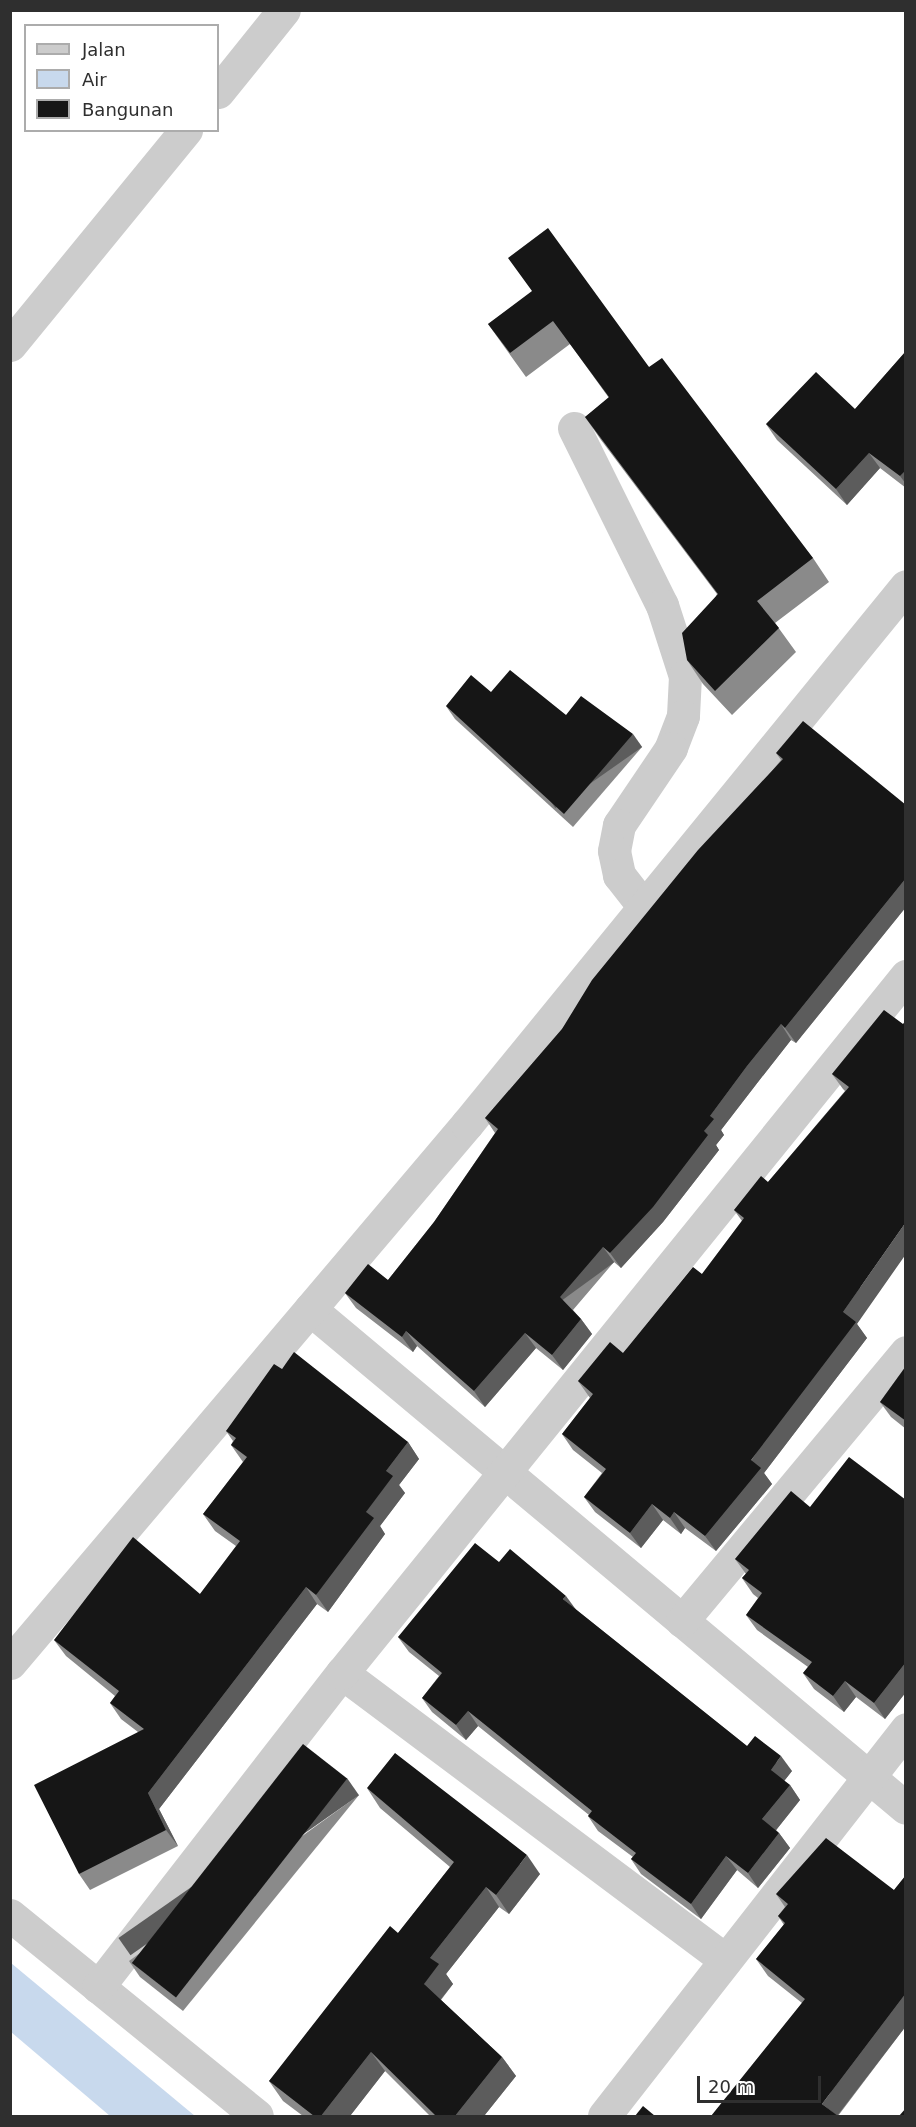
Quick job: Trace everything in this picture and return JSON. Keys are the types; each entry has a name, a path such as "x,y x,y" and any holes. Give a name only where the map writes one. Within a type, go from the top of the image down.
{"street":[{"path":"219,91 284,10"},
{"path":"10,345 184,132"},
{"path":"574,428 662,605 686,676 683,716 671,748 619,825 616,842 619,874 644,907"},
{"path":"10,1663 310,1309 644,907 906,586"},
{"path":"98,1987 342,1673 906,976"},
{"path":"310,1309 906,1808"},
{"path":"682,1621 906,1352"},
{"path":"342,1673 725,1960"},
{"path":"604,2116 867,1776 906,1729"},
{"path":"10,1915 257,2116"}],"water":[{"path":"11,1963 195,2116 110,2116 11,2032"}],"building":[{"path":"548,228 649,367 662,358 813,558 757,601 779,628 715,691 687,660 682,633 718,594 585,417 609,397 553,321 510,353 488,324 532,291 508,258"},
{"path":"906,351 906,470 900,476 869,453 836,489 766,424 816,372 855,409"},
{"path":"510,670 566,715 581,696 633,734 564,814 446,706 471,675 491,692"},
{"path":"803,721 906,805 906,878 785,1028 781,1024 747,1066 710,1116 714,1119 704,1131 708,1135 653,1207 610,1253 603,1247 560,1297 581,1319 552,1355 525,1333 474,1391 406,1331 402,1337 345,1293 368,1264 388,1280 434,1222 498,1129 485,1118 562,1029 592,980 698,850 783,759 776,753"},
{"path":"884,1010 903,1024 906,1020 906,1222 843,1312 856,1322 751,1460 761,1468 705,1536 674,1512 670,1518 652,1504 630,1533 584,1497 606,1469 562,1434 593,1394 578,1381 610,1342 623,1353 693,1267 702,1274 744,1218 734,1210 761,1176 768,1182 849,1087 832,1074"},
{"path":"294,1352 408,1442 386,1471 393,1476 366,1512 374,1518 316,1595 306,1587 148,1793 166,1830 79,1874 34,1785 144,1729 110,1703 119,1691 54,1640 133,1537 200,1594 240,1541 203,1514 247,1457 231,1445 236,1438 226,1431 274,1364 282,1369"},
{"path":"906,1366 906,1421 880,1402"},
{"path":"849,1457 906,1500 906,1662 874,1703 845,1681 833,1696 803,1673 812,1662 746,1615 762,1593 742,1578 749,1570 735,1559 791,1491 810,1507"},
{"path":"475,1543 499,1562 510,1549 566,1596 563,1599 747,1746 755,1736 781,1756 771,1770 790,1785 762,1819 779,1833 748,1873 726,1856 691,1904 631,1859 636,1853 588,1816 592,1811 468,1711 456,1725 422,1698 442,1673 398,1637"},
{"path":"303,1744 347,1778 176,1998 132,1963"},
{"path":"395,1753 527,1855 496,1895 486,1887 430,1958 439,1964 424,1984 502,2057 455,2116 436,2116 371,2052 321,2116 314,2116 269,2081 390,1926 398,1933 454,1862 367,1788"},
{"path":"826,1838 894,1890 906,1875 906,1993 822,2104 838,2116 711,2116 805,1999 756,1959 785,1923 778,1916 788,1904 776,1894"},
{"path":"643,2106 655,2116 635,2116"},
{"path":"906,2108 906,2116 899,2116"}]}
